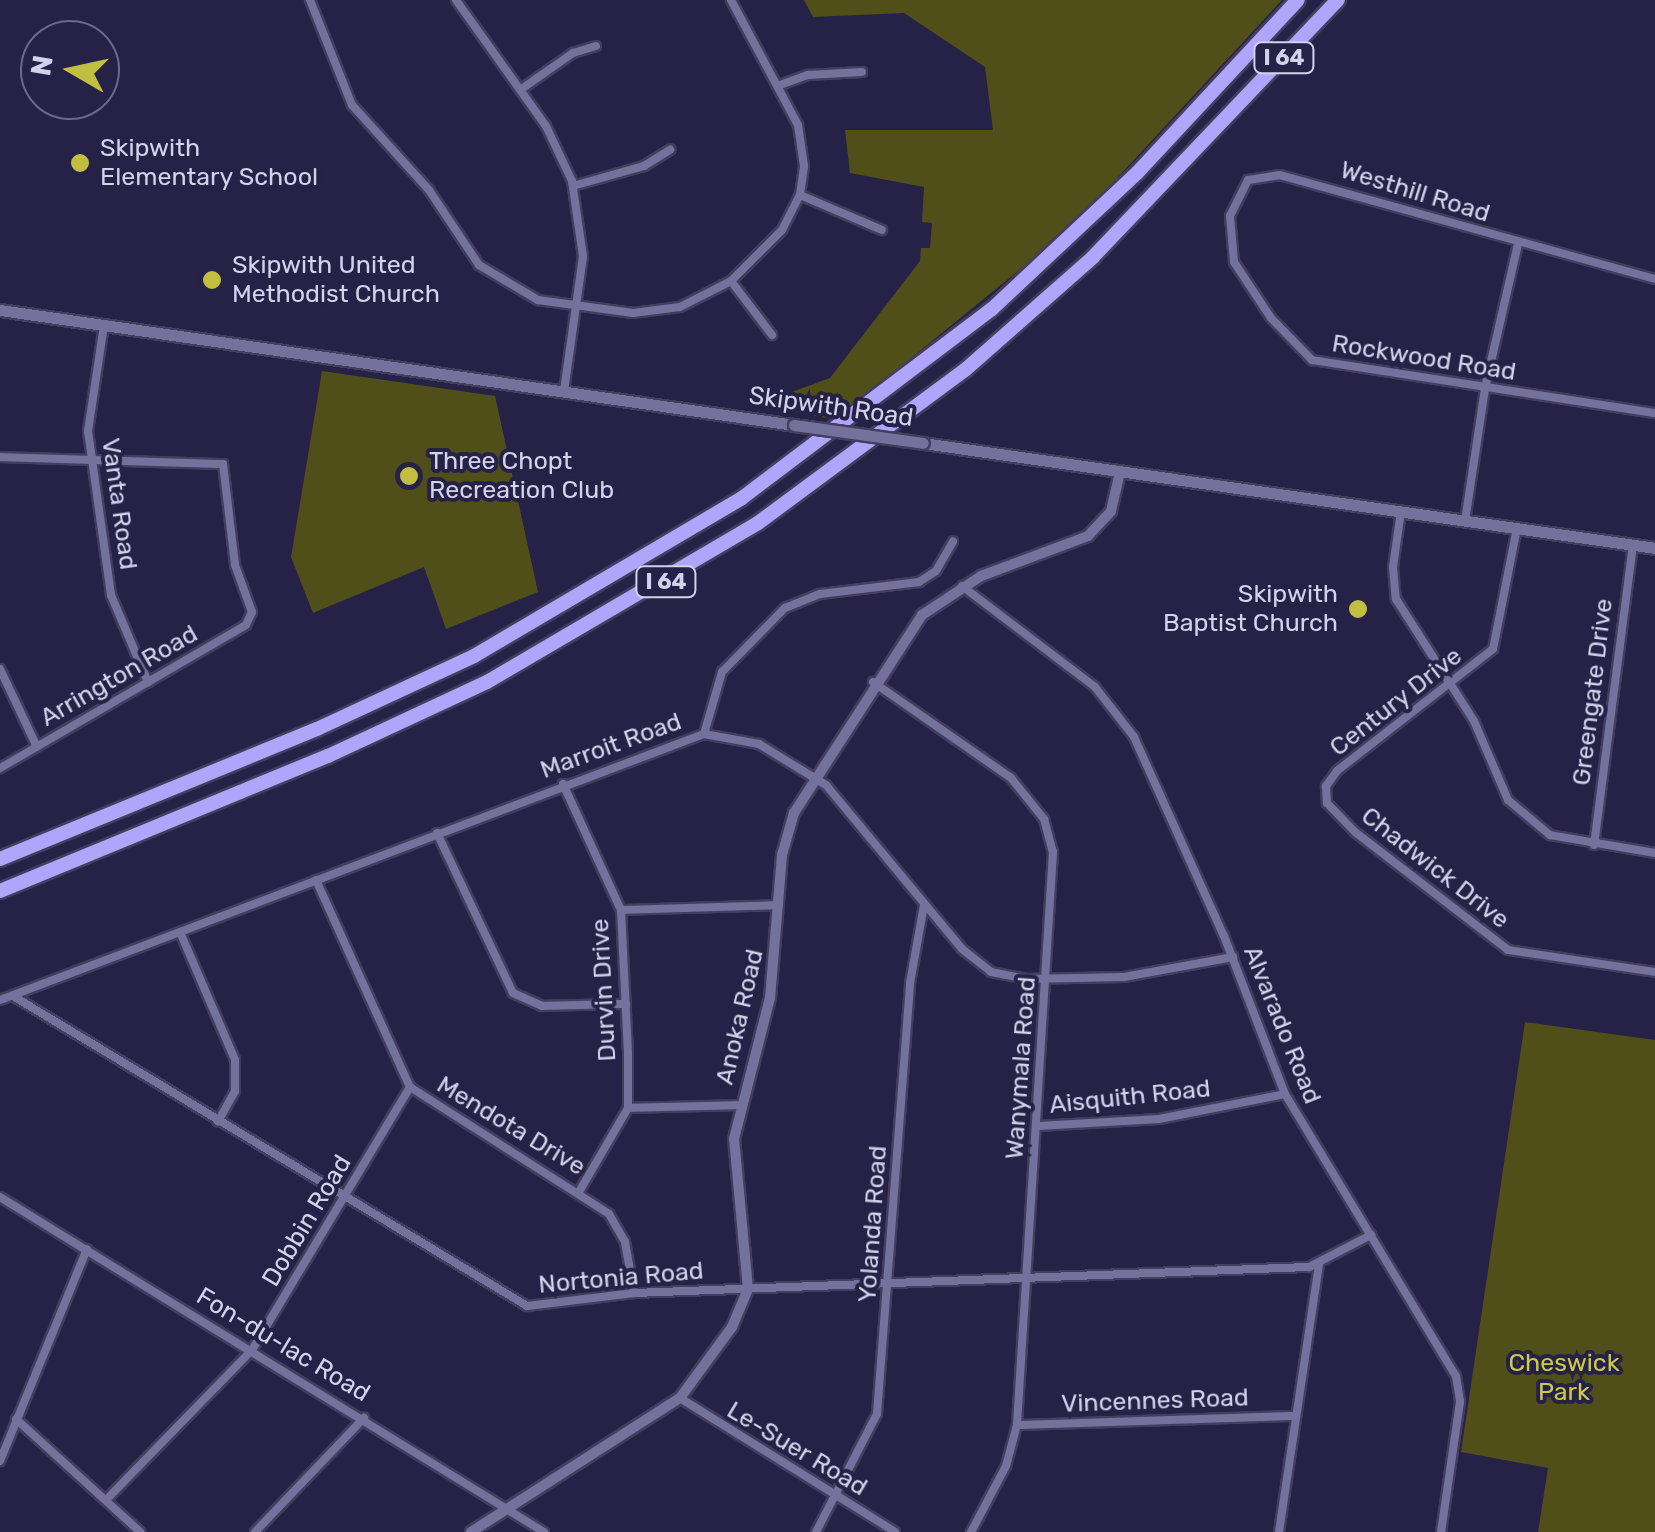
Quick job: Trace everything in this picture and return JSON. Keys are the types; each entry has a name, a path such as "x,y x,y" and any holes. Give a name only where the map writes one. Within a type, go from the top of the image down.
{"highway":[{"name":"I 64","path":"0,859 317,730 474,656 729,507 992,309 1137,173 1298,0"},
{"name":"I 64","path":"0,891 328,756 488,682 758,523 965,370 1093,258 1338,0"}],"main road":[{"name":"Skipwith Road","path":"0,310 1655,548"}],"street":[{"path":"310,0 352,105 429,190 478,265 517,293 577,306 661,311 731,281 782,230 800,195 803,147 780,85 731,0"},
{"path":"456,0 552,136 574,186 583,238 564,392"},
{"path":"520,90 574,53 596,46"},
{"path":"780,85 808,74 862,72"},
{"path":"574,186 644,166 670,150"},
{"name":"Westhill Road","path":"1234,262 1233,201 1248,180 1262,175 1301,179 1655,280"},
{"path":"800,195 882,230"},
{"path":"1464,521 1485,388 1518,244"},
{"name":"Rockwood Road","path":"1234,262 1271,318 1312,360 1655,414"},
{"path":"731,281 772,335"},
{"name":"Vanta Road","path":"104,325 88,430 111,595 148,682"},
{"path":"0,458 92,459"},
{"name":"Arrington Road","path":"0,768 246,624 252,612 235,565 223,464 92,459"},
{"name":"Anoka Road","path":"748,1289 734,1159 741,1106 770,998 784,843 812,778 873,682 922,616 962,586 1088,536 1111,511 1120,472"},
{"path":"1400,511 1394,591 1450,685 1516,811 1550,835 1655,852"},
{"name":"Century Drive","path":"1325,792 1358,753 1488,656 1501,634 1517,528"},
{"path":"704,734 722,672 772,618 820,594 919,582 936,571 953,541"},
{"name":"Greengate Drive","path":"1594,845 1633,545"},
{"name":"Alvarado Road","path":"962,586 1063,660 1120,713 1233,957 1285,1094 1445,1352 1459,1388 1441,1532"},
{"path":"0,668 37,746"},
{"name":"Wanymala Road","path":"873,682 997,766 1044,818 1055,866 1017,1425 1006,1466 971,1532"},
{"name":"Marroit Road","path":"0,1000 704,734 759,744 826,785 924,905 988,971 1048,980 1124,977 1233,957"},
{"name":"Durvin Drive","path":"564,784 620,910 628,1108"},
{"name":"Chadwick Drive","path":"1325,792 1331,810 1355,832 1508,950 1655,972"},
{"path":"437,832 512,992 542,1006 626,1004"},
{"name":"Mendota Drive","path":"316,880 410,1087 579,1192 617,1224 634,1293"},
{"path":"620,910 779,905"},
{"name":"Yolanda Road","path":"816,1532 878,1414 910,983 924,905"},
{"path":"180,932 235,1060 235,1091 218,1122"},
{"name":"Nortonia Road","path":"12,996 519,1304 552,1308 634,1293 1319,1264 1371,1235"},
{"name":"Dobbin Road","path":"106,1500 252,1350 410,1087"},
{"name":"Aisquith Road","path":"1038,1126 1159,1119 1285,1094"},
{"path":"579,1192 628,1108 741,1106"},
{"name":"Fon-du-lac Road","path":"0,1196 544,1532"},
{"path":"0,1460 87,1249"},
{"path":"1279,1532 1319,1264"},
{"path":"471,1532 680,1398 732,1327 748,1289"},
{"name":"Le-Suer Road","path":"680,1398 894,1532"},
{"name":"Vincennes Road","path":"1017,1425 1294,1416"},
{"path":"254,1532 364,1418"},
{"path":"16,1419 140,1532"}],"green space":[{"path":"804,0 1282,0 1071,228 835,420 759,404 830,378 920,261 921,248 930,248 932,223 922,222 924,187 850,173 845,130 993,130 985,67 904,13 813,17"},
{"name":"Three Chopt Recreation Club","path":"322,371 495,396 538,592 446,629 424,567 313,613 291,557"},
{"name":"Cheswick Park","path":"1525,1022 1655,1040 1655,1532 1538,1532 1548,1468 1461,1452"}],"place":[{"name":"Skipwith Elementary School","path":"80,163"},
{"name":"Skipwith United Methodist Church","path":"212,280"},
{"name":"Three Chopt Recreation Club","path":"409,476"},
{"name":"Skipwith Baptist Church","path":"1358,609"}]}
